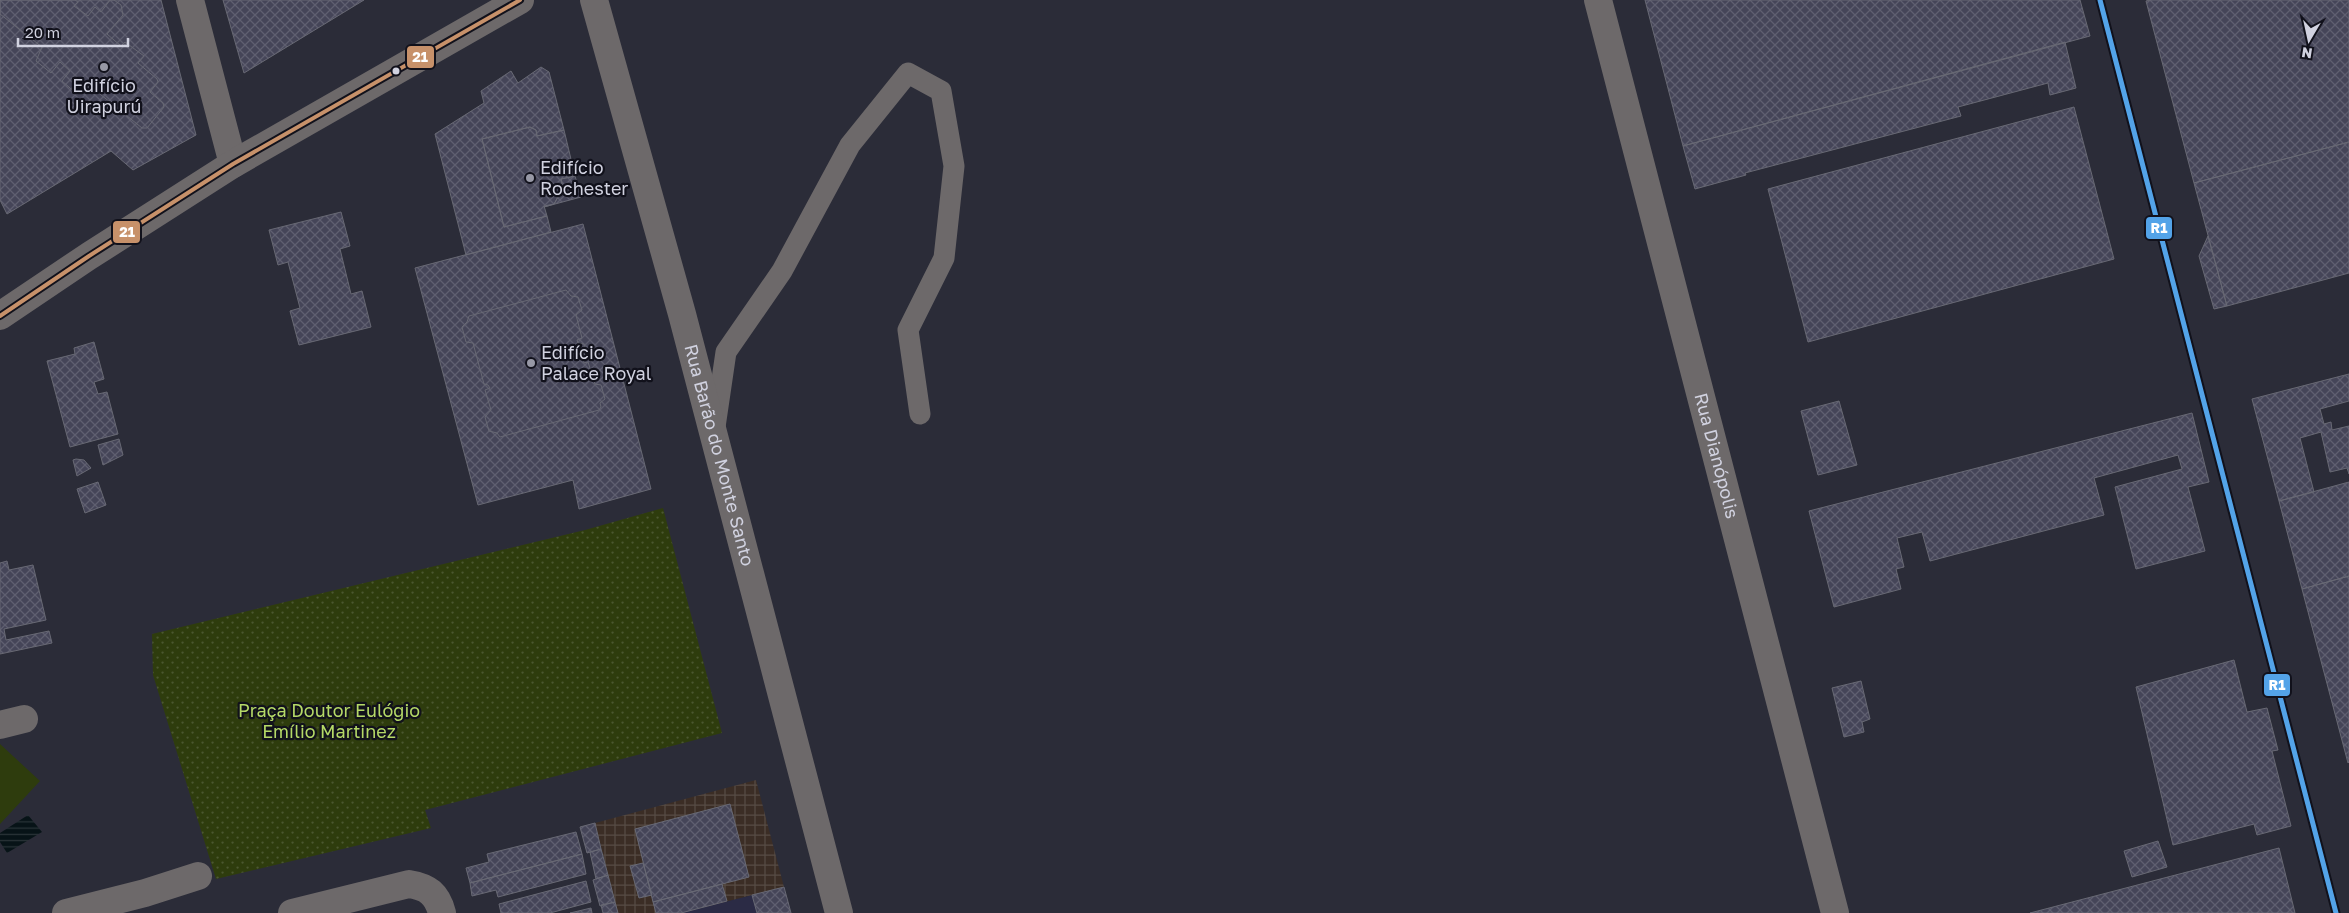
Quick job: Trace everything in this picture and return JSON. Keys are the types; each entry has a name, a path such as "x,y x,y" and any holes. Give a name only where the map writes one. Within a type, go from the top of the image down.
{"street":[{"path":"190,0 232,164"},
{"path":"0,316 232,164 520,0"},
{"name":"Rua Barão do Monte Santo","path":"594,0 714,434 839,913"},
{"name":"Rua Dianópolis","path":"1598,0 1835,913"},
{"path":"66,913 145,893 198,876"},
{"path":"292,913 409,884 424,886 434,894 442,913"}],"lane":[{"path":"714,434 726,352 782,271 850,145 908,73 941,91 954,166 944,258 908,330 920,414"}],"shaded area":[{"path":"756,780 784,887 681,913 618,913 595,823"},
{"path":"28,815 42,832 7,853 0,842 0,833"},
{"path":"784,887 791,913 681,913"}],"green space":[{"name":"Praça Doutor Eulógio Emílio Martinez","path":"663,508 722,733 425,810 431,828 216,879 153,675 152,634 585,530"},
{"path":"0,744 40,781 0,824"}],"building":[{"path":"0,0 161,0 196,135 133,170 111,151 7,214 0,200"},
{"name":"Edifício Uirapurú","path":"0,0 75,0 78,2 74,6 88,16 95,7 101,12 110,0 114,0 121,5 123,15 107,34 121,46 125,42 144,56 138,63 157,79 158,82 150,92 163,103 164,107 147,128 142,128 90,86 77,94 62,81 70,71 60,62 51,73 36,61 42,47 0,14"},
{"path":"223,0 364,0 244,73"},
{"path":"1645,0 2080,0 2090,36 1683,146"},
{"path":"2349,0 2349,142 2194,183 2146,1"},
{"path":"2065,42 2076,88 2050,95 2048,83 1958,107 1961,116 1745,173 1746,175 1695,189 1683,146"},
{"path":"541,67 549,72 564,130 537,136 536,130 530,127 482,139 504,227 547,216 551,232 466,255 435,134 484,103 481,91 511,71 518,83"},
{"path":"2074,107 2114,259 1808,342 1768,189"},
{"name":"Edifício Rochester","path":"530,127 536,130 537,136 564,130 575,176 561,179 563,188 554,204 544,206 547,216 504,227 482,139"},
{"path":"2349,142 2349,273 2227,306 2194,183"},
{"path":"575,176 581,197 544,207 554,204 563,188 561,179"},
{"path":"341,212 350,246 340,249 351,294 362,291 371,327 299,345 290,311 300,308 288,262 278,265 269,230"},
{"path":"583,224 651,489 579,509 573,480 478,505 415,268"},
{"path":"2208,236 2227,306 2214,309 2199,256"},
{"name":"Edifício Palace Royal","path":"566,290 571,296 578,297 582,310 576,315 582,338 577,340 578,343 584,344 587,357 583,359 584,363 588,362 595,384 601,385 605,399 600,403 601,407 599,410 500,437 497,433 489,431 485,417 491,410 485,390 490,388 484,384 473,343 466,342 462,327 467,322 469,316"},
{"path":"94,342 104,379 94,382 98,394 107,392 118,434 70,447 47,361 75,354 74,348"},
{"path":"2349,374 2349,401 2320,409 2324,424 2331,422 2332,430 2349,426 2349,474 2347,468 2330,472 2321,432 2300,438 2314,492 2279,501 2252,399"},
{"path":"1839,401 1857,465 1818,475 1801,411"},
{"path":"2192,413 2209,482 2188,487 2205,551 2136,569 2115,487 2182,469 2178,455 2094,478 2104,515 1930,561 1922,532 1897,538 1904,567 1896,569 1901,589 1834,607 1809,511"},
{"path":"119,439 123,455 103,465 98,445"},
{"path":"73,460 84,460 91,468 77,476"},
{"path":"98,482 106,505 85,513 77,489"},
{"path":"2349,482 2349,576 2302,589 2279,501"},
{"path":"7,561 9,570 33,565 46,620 4,629 6,640 49,631 52,643 0,654 0,563"},
{"path":"2349,576 2349,762 2348,763 2302,589"},
{"path":"2234,660 2247,712 2267,708 2278,750 2272,751 2291,826 2257,835 2254,824 2173,845 2136,687"},
{"path":"1861,681 1870,719 1862,722 1864,732 1844,737 1832,688"},
{"path":"730,804 749,877 653,902 635,829"},
{"path":"595,823 601,849 587,853 580,827"},
{"path":"576,832 582,854 470,883 466,868 489,862 487,854"},
{"path":"2158,841 2167,867 2132,877 2124,851"},
{"path":"2279,848 2295,913 2030,913"},
{"path":"601,849 608,875 596,879 590,852"},
{"path":"582,854 586,874 498,897 496,890 472,896 470,883"},
{"path":"643,863 652,895 639,898 630,866"},
{"path":"608,875 615,902 600,906 593,880"},
{"path":"586,881 591,902 550,913 501,913 499,904"},
{"path":"722,884 727,901 681,913 656,913 653,902"},
{"path":"784,887 791,913 757,913 752,895"},
{"path":"615,902 618,913 603,913 601,905"},
{"path":"591,908 592,913 570,913"}],"transit line":[{"name":"21","path":"0,316 89,256 233,164 520,0"},
{"name":"R1","path":"2100,0 2336,913"}],"place":[{"name":"Edifício Uirapurú","path":"104,67"},
{"name":"Edifício Rochester","path":"530,178"},
{"name":"Edifício Palace Royal","path":"531,363"}]}
